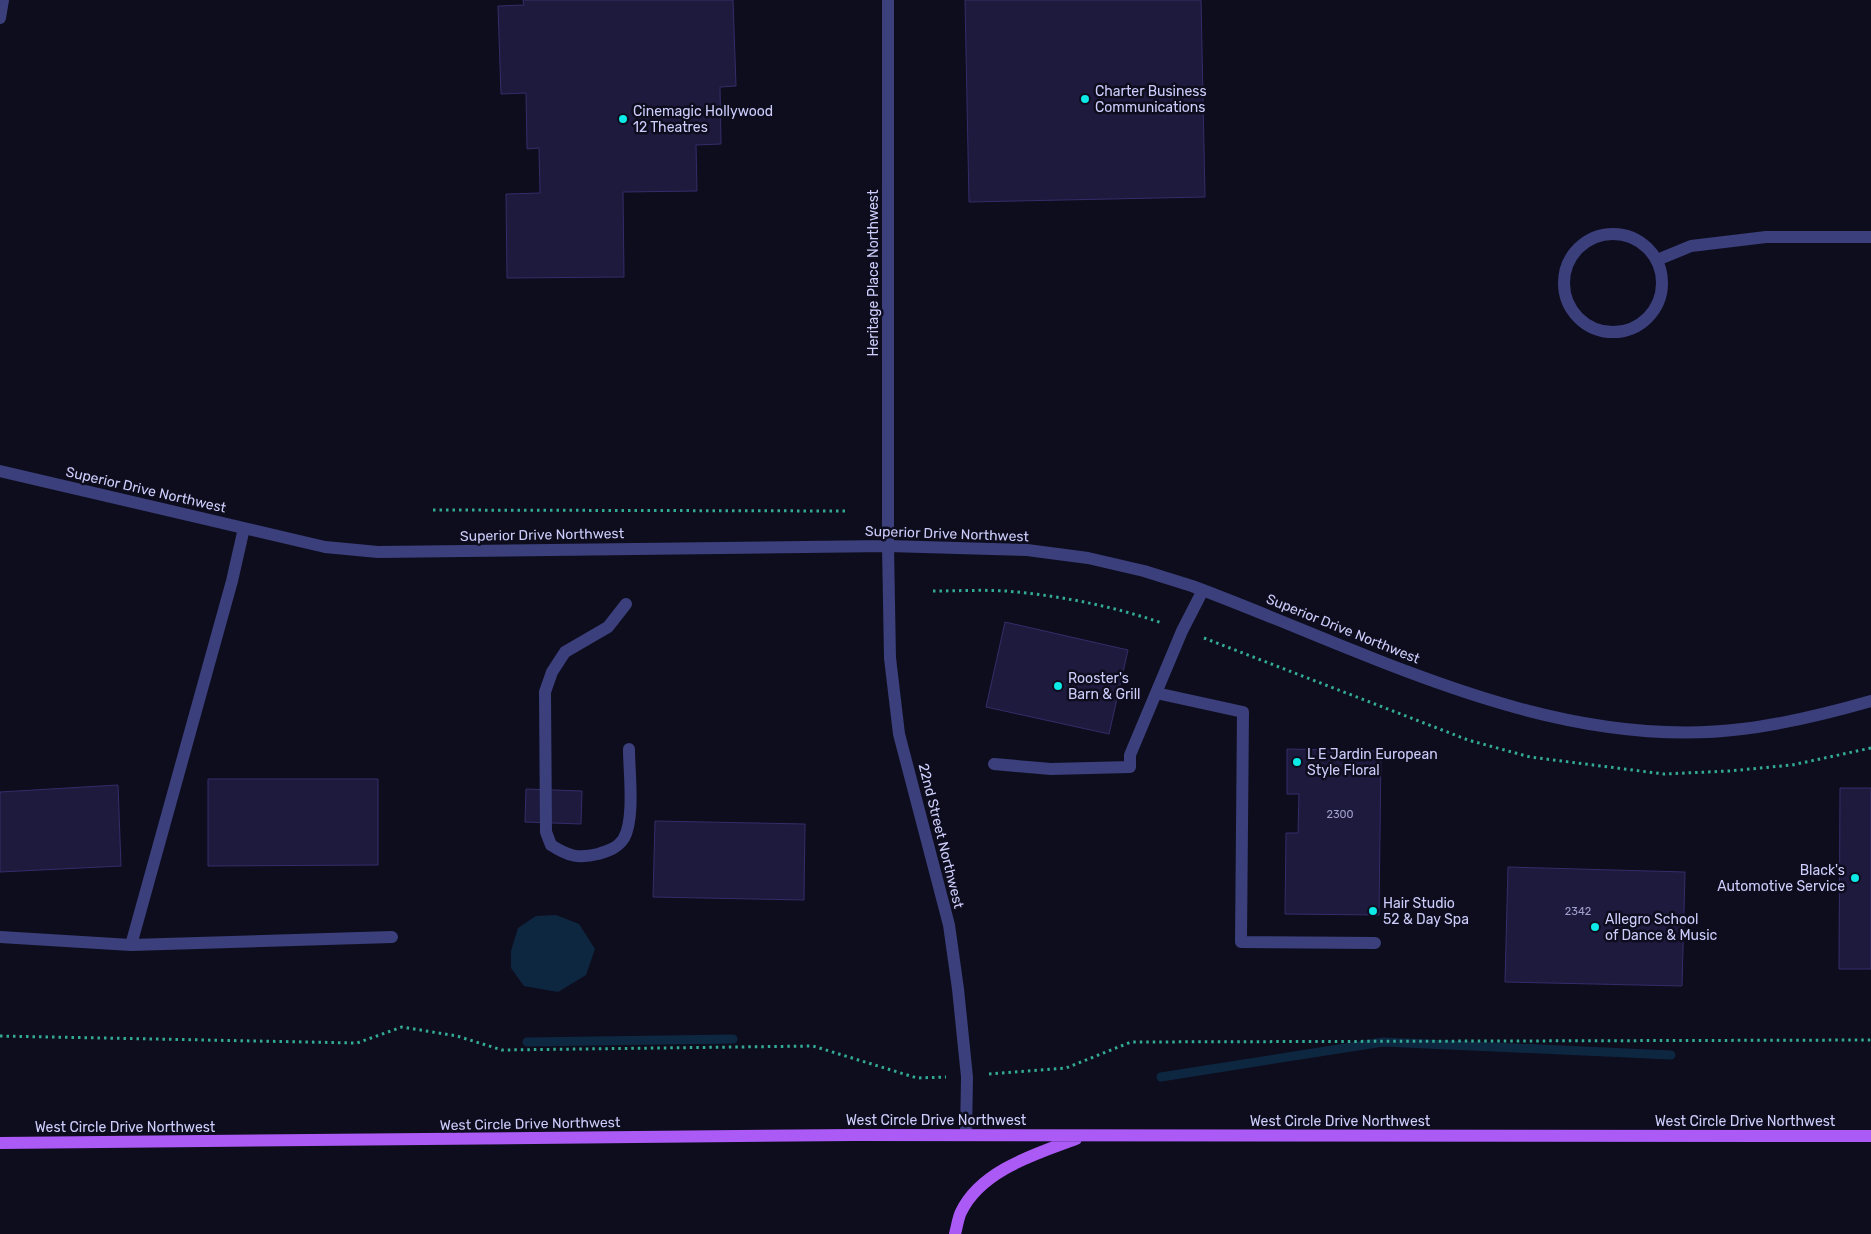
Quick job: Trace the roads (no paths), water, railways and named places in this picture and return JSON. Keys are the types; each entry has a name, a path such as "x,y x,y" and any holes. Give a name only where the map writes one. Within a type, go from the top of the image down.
{"main road":[{"name":"West Circle Drive Northwest","path":"0,1142 966,1135 1871,1136"},
{"path":"955,1234 961,1212 975,1192 993,1177 1021,1161 1083,1136"}],"street":[{"path":"0,18 3,0"},
{"name":"Heritage Place Northwest","path":"888,0 888,546"},
{"path":"1602,234 1626,235 1646,246 1657,260 1661,272 1662,289 1654,310 1643,323 1623,332 1601,332 1586,325 1570,310 1564,292 1564,274 1569,258 1588,240 1602,234"},
{"path":"1657,260 1691,246 1766,237 1871,237"},
{"name":"Superior Drive Northwest","path":"0,471 325,547 378,552 888,546 1027,550 1088,558 1144,571 1203,590 1472,695 1580,722 1681,731 1741,729 1806,718 1871,701"},
{"path":"131,945 230,590 244,528"},
{"name":"22nd Street Northwest","path":"888,546 890,658 899,734 949,924 967,1077 966,1135"},
{"path":"994,764 1051,769 1130,767 1130,755 1182,630 1203,590"},
{"path":"626,604 608,627 565,652 552,672 545,692 546,832 551,846 567,856 588,856 612,850 624,838 628,819 630,788 629,749"},
{"path":"1156,692 1243,712 1241,942 1375,943"},
{"path":"0,937 131,945 392,938"}],"water":[{"path":"556,915 579,924 595,949 586,975 558,992 524,986 511,968 511,951 518,928 536,916"}],"waterway":[{"path":"527,1042 733,1039"},
{"path":"1161,1077 1383,1042 1671,1055"}],"place":[{"name":"Charter Business Communications","path":"1085,99"},
{"name":"Cinemagic Hollywood 12 Theatres","path":"623,119"},
{"name":"Rooster's Barn & Grill","path":"1058,686"},
{"name":"L E Jardin European Style Floral","path":"1297,762"},
{"name":"Black's Automotive Service","path":"1855,878"},
{"name":"Hair Studio 52 & Day Spa","path":"1373,911"},
{"name":"Allegro School of Dance & Music","path":"1595,927"}]}
